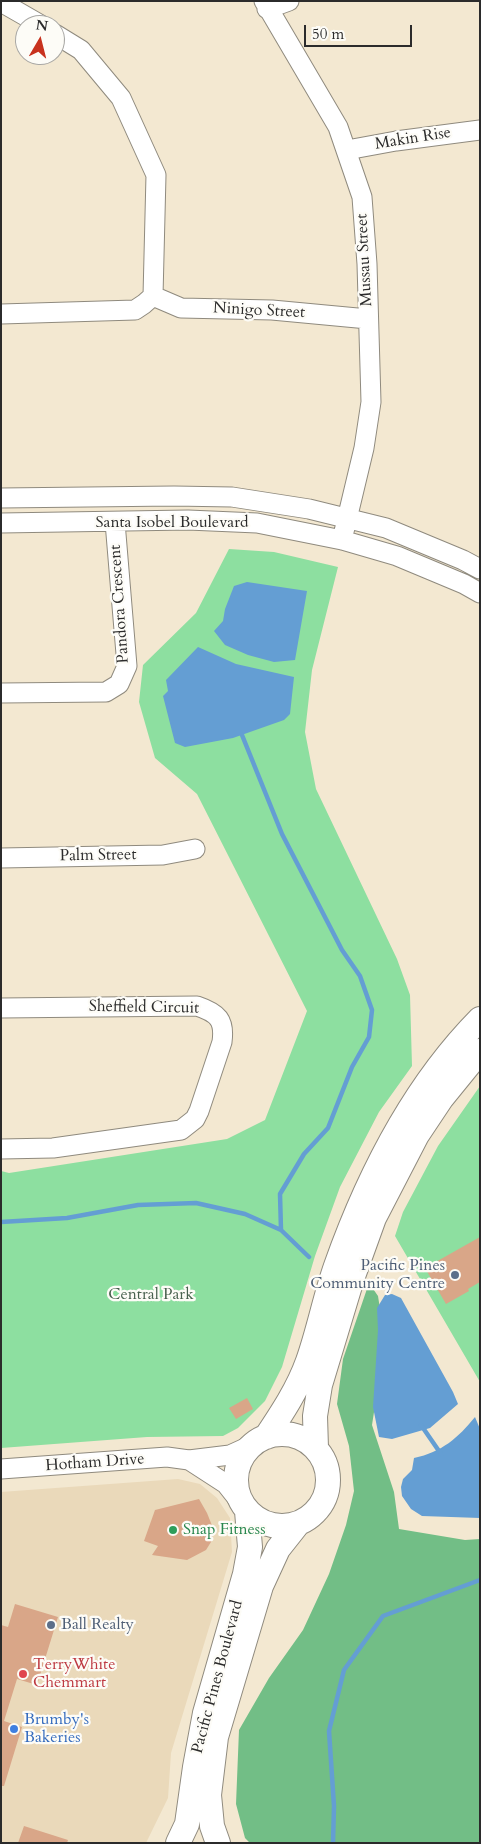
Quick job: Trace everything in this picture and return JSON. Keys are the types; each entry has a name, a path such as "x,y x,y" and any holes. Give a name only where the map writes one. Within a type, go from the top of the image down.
{"main road":[{"path":"259,1441 279,1434 292,1435 305,1440 316,1448 324,1460 329,1476 328,1491 322,1506 311,1517 297,1525 283,1527 257,1520 244,1507 236,1488 236,1472 242,1457 259,1441 291,1400 308,1362 330,1283 356,1211 387,1146 416,1099 463,1036 480,1019"},
{"path":"316,1448 315,1416 320,1385 352,1279 374,1218 417,1135 441,1099 480,1051"},
{"name":"Pacific Pines Boulevard","path":"178,1843 187,1824 205,1713 245,1574 250,1547 244,1507"},
{"name":"Pacific Pines Boulevard","path":"218,1843 212,1826 209,1794 216,1737 261,1586 278,1549 297,1525"}],"street":[{"path":"266,5 290,1"},
{"path":"1,2 24,15"},
{"name":"Mussau Street","path":"266,5 338,127 362,197 367,264 370,402 364,448 342,540"},
{"path":"1,314 135,310 153,296 156,175 121,98 82,50 65,40"},
{"name":"Makin Rise","path":"347,150 396,141 480,130"},
{"name":"Ninigo Street","path":"153,296 180,308 272,310 368,319"},
{"name":"Santa Isobel Boulevard","path":"1,498 232,497 309,509 386,528 480,569"},
{"name":"Santa Isobel Boulevard","path":"1,523 188,520 256,523 342,540 397,556 464,584 480,593"},
{"name":"Pandora Crescent","path":"1,693 106,692 119,684 127,666 115,522"},
{"name":"Palm Street","path":"1,858 164,855 195,849"},
{"name":"Sheffield Circuit","path":"1,1008 197,1006 217,1016 222,1023 224,1032 199,1111 195,1119 181,1130 53,1148 1,1149"},
{"name":"Hotham Drive","path":"1,1470 167,1457 189,1460 230,1455 259,1441"},
{"name":"Hotham Drive","path":"189,1460 226,1484 244,1507"}],"shaded area":[{"path":"178,1479 200,1484 217,1498 230,1518 232,1552 171,1753 168,1798 146,1843 1,1843 1,1492"}],"green space":[{"name":"Central Park","path":"229,549 274,552 338,567 312,670 305,732 316,789 397,959 410,995 412,1066 379,1112 340,1187 315,1256 282,1367 265,1401 238,1428 223,1436 147,1437 1,1448 1,1171 9,1173 227,1139 265,1120 307,1011 197,794 155,758 139,702 143,665 196,613"},
{"path":"480,1086 480,1382 395,1236 403,1212 438,1146"},
{"path":"369,1283 378,1296 385,1341 372,1425 394,1492 399,1529 465,1540 480,1539 480,1843 250,1843 245,1838 236,1804 239,1730 269,1678 303,1630 329,1574 346,1525 354,1491 349,1446 337,1404 343,1359"}],"water":[{"path":"247,582 307,591 295,660 274,662 248,655 225,645 214,631 223,621 225,609 234,586"},
{"path":"198,647 236,664 294,677 290,714 284,720 233,738 185,747 175,743 163,696 168,691 166,680"},
{"path":"392,1294 401,1298 458,1404 430,1428 392,1439 379,1437 373,1407 378,1330 377,1308 385,1295"},
{"path":"475,1417 480,1429 480,1518 422,1516 411,1509 402,1496 401,1487 403,1479 412,1470 414,1458 433,1452 449,1443"}],"building":[{"name":"Pacific Pines Community Centre","path":"480,1237 480,1282 468,1289 469,1291 446,1304 425,1268"},
{"path":"247,1398 253,1409 236,1419 229,1408"},
{"path":"199,1499 213,1528 211,1542 206,1550 187,1560 152,1555 158,1546 144,1541 155,1510"},
{"path":"15,1604 58,1617 37,1685 17,1679 4,1721 22,1727 4,1786 1,1786 1,1625 8,1627"},
{"path":"24,1826 68,1840 67,1843 18,1843"}],"waterway":[{"path":"242,735 282,834 342,950 360,976 372,1010 369,1037 352,1067 328,1128 304,1154 280,1194 281,1230"},
{"path":"1,1222 67,1218 138,1205 196,1203 245,1214 281,1230 309,1257"},
{"path":"421,1425 441,1454"},
{"path":"333,1843 334,1806 329,1731 344,1670 383,1616 480,1580"}],"place":[{"name":"Pacific Pines Community Centre","path":"455,1275"},
{"name":"Snap Fitness","path":"173,1530"},
{"name":"Ball Realty","path":"51,1625"},
{"name":"TerryWhite Chemmart","path":"23,1674"},
{"name":"Brumby's Bakeries","path":"14,1729"}]}
